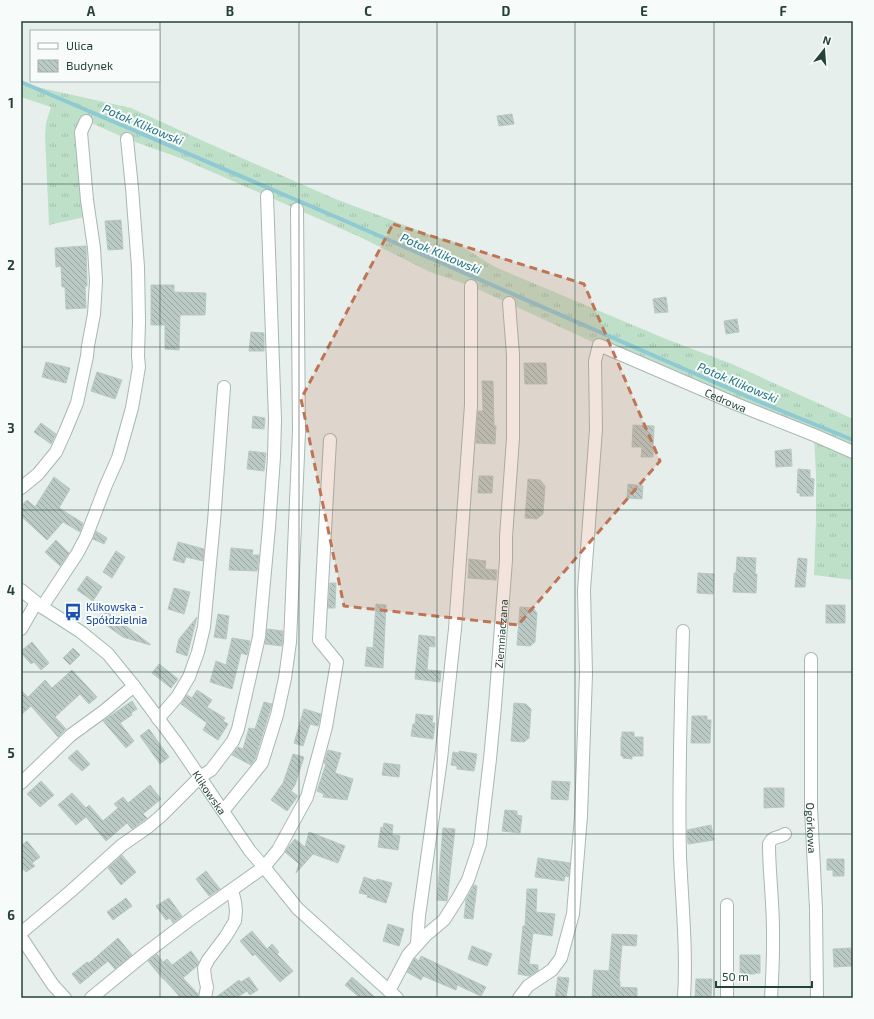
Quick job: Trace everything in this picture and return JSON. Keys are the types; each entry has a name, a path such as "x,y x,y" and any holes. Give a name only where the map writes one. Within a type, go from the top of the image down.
{"street":[{"path":"21,488 38,474 56,452 77,403 87,356 94,314 96,281 94,248 80,132 86,121"},
{"path":"21,629 77,554 86,536 118,458 132,408 139,367 138,267 127,139"},
{"path":"21,933 122,845 161,816 200,777 211,770 233,741 238,729 259,637 269,527 275,419 267,196"},
{"path":"223,811 262,763 277,715 285,678 290,642 299,431 297,209"},
{"path":"417,944 419,916 441,759 455,629 471,405 471,286"},
{"name":"Ziemniaczana","path":"393,995 408,955 425,936 444,920 458,898 468,880 480,844 493,729 506,560 506,537 513,438 513,355 509,303"},
{"name":"Cedrowa","path":"519,998 528,986 552,970 561,958 573,914 581,816 586,674 584,590 596,429 595,360 599,345 853,452"},
{"path":"158,719 177,697 189,677 198,652 204,626 224,388"},
{"path":"91,998 151,948 264,867 278,850 307,797 326,727 337,662 318,640 330,440"},
{"name":"Klikowska","path":"21,590 39,605 81,632 108,654 134,686 200,777 250,851 298,909 393,995"},
{"path":"683,631 680,745 680,854 686,973 684,998"},
{"name":"Ogórkowa","path":"811,659 811,808 816,909 817,998"},
{"path":"21,783 71,735 104,711 134,686"},
{"path":"771,998 772,903 769,844 774,838 786,834"},
{"path":"205,998 207,986 204,968 235,920 236,911 232,890"},
{"path":"727,905 727,998"},
{"path":"21,937 54,985 65,998"}],"highlighted area":[{"path":"393,224 584,284 660,461 518,625 344,606 301,399"}],"green space":[{"path":"21,82 28,85 131,108 333,198 436,237 453,241 495,267 666,339 732,364 853,419 853,580 814,575 816,474 814,435 599,345 471,286 430,272 360,237 180,158 127,139 87,121 89,216 49,225 45,136 46,123 51,107 21,97"}],"building":[{"path":"512,114 514,124 499,126 497,116"},
{"path":"121,220 123,249 108,250 105,221"},
{"path":"86,246 86,308 66,309 65,287 62,287 61,266 56,267 55,248"},
{"path":"151,285 174,285 174,292 206,293 205,315 180,315 179,350 165,349 165,325 151,325"},
{"path":"666,297 668,312 655,313 653,299"},
{"path":"737,319 739,332 726,334 724,321"},
{"path":"251,332 264,333 264,351 249,351"},
{"path":"46,362 70,368 66,383 42,377"},
{"path":"524,363 546,363 547,384 525,384"},
{"path":"97,372 122,380 115,399 91,391"},
{"path":"482,381 493,381 494,426 496,426 495,444 476,443 478,411 483,411"},
{"path":"253,416 265,418 264,429 252,428"},
{"path":"41,423 56,434 51,444 34,432"},
{"path":"633,425 654,426 653,457 641,457 642,447 632,447"},
{"path":"791,449 792,466 776,467 775,451"},
{"path":"249,451 266,453 264,471 247,469"},
{"path":"798,469 810,470 810,478 814,479 813,496 800,496 800,493 797,493"},
{"path":"479,476 493,476 492,493 478,493"},
{"path":"54,477 70,489 59,508 83,523 80,532 63,522 47,540 21,516 21,506 27,500 35,507"},
{"path":"528,479 540,480 545,486 543,514 537,519 525,518"},
{"path":"628,484 643,486 642,499 627,498"},
{"path":"96,531 107,538 104,544 93,539"},
{"path":"56,540 69,553 60,566 45,552"},
{"path":"178,542 204,549 203,561 186,557 184,563 173,560"},
{"path":"231,548 253,550 252,555 259,555 257,571 229,570"},
{"path":"116,551 125,557 112,578 103,572"},
{"path":"737,557 756,558 756,593 733,592"},
{"path":"798,558 807,559 805,587 795,587"},
{"path":"469,559 486,561 485,569 497,570 496,580 468,578"},
{"path":"698,573 714,574 713,594 697,593"},
{"path":"87,576 102,587 93,601 77,590"},
{"path":"330,583 336,583 335,608 328,608"},
{"path":"174,588 190,592 184,614 168,609"},
{"path":"376,604 386,605 383,668 365,666 367,647 373,648"},
{"path":"826,605 845,605 845,623 826,623"},
{"path":"520,607 533,608 537,613 535,642 530,646 517,645"},
{"path":"104,610 150,645 123,637 97,619"},
{"path":"218,614 229,616 226,639 214,637"},
{"path":"197,617 187,656 176,652 179,639"},
{"path":"267,629 283,631 282,646 265,644"},
{"path":"419,635 435,637 435,647 429,646 427,670 441,671 440,682 415,679"},
{"path":"232,638 250,641 247,655 241,653 232,689 210,682 216,661 226,665"},
{"path":"32,642 49,663 41,670 34,662 31,664 21,653 21,651"},
{"path":"73,648 80,655 70,665 63,658"},
{"path":"159,664 178,679 171,688 152,673"},
{"path":"72,670 97,697 89,704 80,694 55,717 66,729 58,737 31,706 21,715 21,690 28,697 45,680 52,688"},
{"path":"197,690 212,700 207,707 225,718 223,721 228,724 218,740 203,730 207,723 181,704 187,695 192,698"},
{"path":"132,701 137,709 131,713 132,715 120,723 134,741 126,748 103,721"},
{"path":"264,702 272,704 255,759 251,765 232,755 238,747 243,749 249,728 255,729"},
{"path":"514,703 526,704 531,709 529,738 524,742 511,741"},
{"path":"304,709 321,714 318,726 310,724 303,746 294,743"},
{"path":"416,714 433,716 432,723 435,723 433,739 411,736 413,724 415,724"},
{"path":"692,716 707,716 707,720 711,720 710,743 691,743"},
{"path":"149,729 169,757 160,764 140,736"},
{"path":"622,732 634,732 634,737 643,737 643,756 632,756 632,759 623,758 623,756 621,756"},
{"path":"77,750 90,764 82,771 68,758"},
{"path":"328,750 341,753 335,773 353,779 347,800 323,797 324,794 317,791 326,764 324,763"},
{"path":"459,751 477,754 474,771 457,769 457,766 451,765 453,752 459,753"},
{"path":"293,754 304,757 295,785 291,791 298,796 287,811 271,800 283,783"},
{"path":"384,763 400,765 399,777 382,775"},
{"path":"41,781 54,795 40,807 27,794"},
{"path":"552,781 570,782 568,800 551,799"},
{"path":"150,785 161,799 143,814 147,818 132,829 127,823 106,841 86,817 76,825 58,805 72,793 86,808 89,805 103,821 118,808 114,804 123,797 128,803"},
{"path":"764,788 784,788 784,807 764,808"},
{"path":"505,810 517,811 517,815 522,816 520,833 502,831"},
{"path":"384,823 393,825 392,835 400,836 398,850 378,847 381,827 383,828"},
{"path":"711,825 714,840 688,844 687,830"},
{"path":"443,828 455,829 447,901 437,900"},
{"path":"309,832 345,846 338,863 313,854 296,873 299,864 285,852 295,839 305,847"},
{"path":"27,841 40,857 32,863 35,866 26,872 24,869 21,871 21,846"},
{"path":"122,855 136,872 121,885 108,868"},
{"path":"538,858 570,863 569,877 565,876 564,881 535,877"},
{"path":"827,859 844,859 844,876 833,876 833,870 827,870"},
{"path":"206,871 220,889 209,896 196,879"},
{"path":"364,877 376,881 377,879 392,883 386,903 367,897 368,895 359,893"},
{"path":"474,885 477,886 473,919 464,918 466,900"},
{"path":"527,889 537,889 536,912 555,914 552,936 533,933 529,964 538,965 538,971 529,976 518,974 523,926 525,926"},
{"path":"126,898 132,906 113,920 107,912"},
{"path":"169,898 182,916 173,923 170,918 166,920 156,906"},
{"path":"388,924 404,929 399,946 383,941"},
{"path":"252,931 267,949 272,944 279,952 277,954 293,971 280,982 255,954 253,956 240,941"},
{"path":"612,934 637,935 636,946 622,945 619,981 620,987 637,988 637,998 592,997 594,970 609,971"},
{"path":"118,938 132,955 115,969 108,961 80,984 72,974 87,962 89,963"},
{"path":"472,946 492,954 487,966 468,959"},
{"path":"851,948 852,966 834,967 833,949"},
{"path":"191,951 199,962 197,966 183,978 198,994 198,998 181,998 148,961 157,954 163,962 167,959 172,965"},
{"path":"740,955 760,955 760,973 740,973"},
{"path":"421,956 486,987 481,996 457,985 456,990 423,976 421,980 407,972 414,959 415,958 419,961"},
{"path":"249,977 258,990 250,995 247,991 236,998 215,998 239,980 241,982"},
{"path":"352,977 376,998 360,998 345,985"},
{"path":"558,977 569,978 566,998 555,998"},
{"path":"696,979 712,979 711,998 695,997"}],"waterway":[{"name":"Potok Klikowski","path":"21,82 343,220 760,402 853,440"}],"place":[{"name":"Klikowska - Spółdzielnia","path":"73,612"}]}
